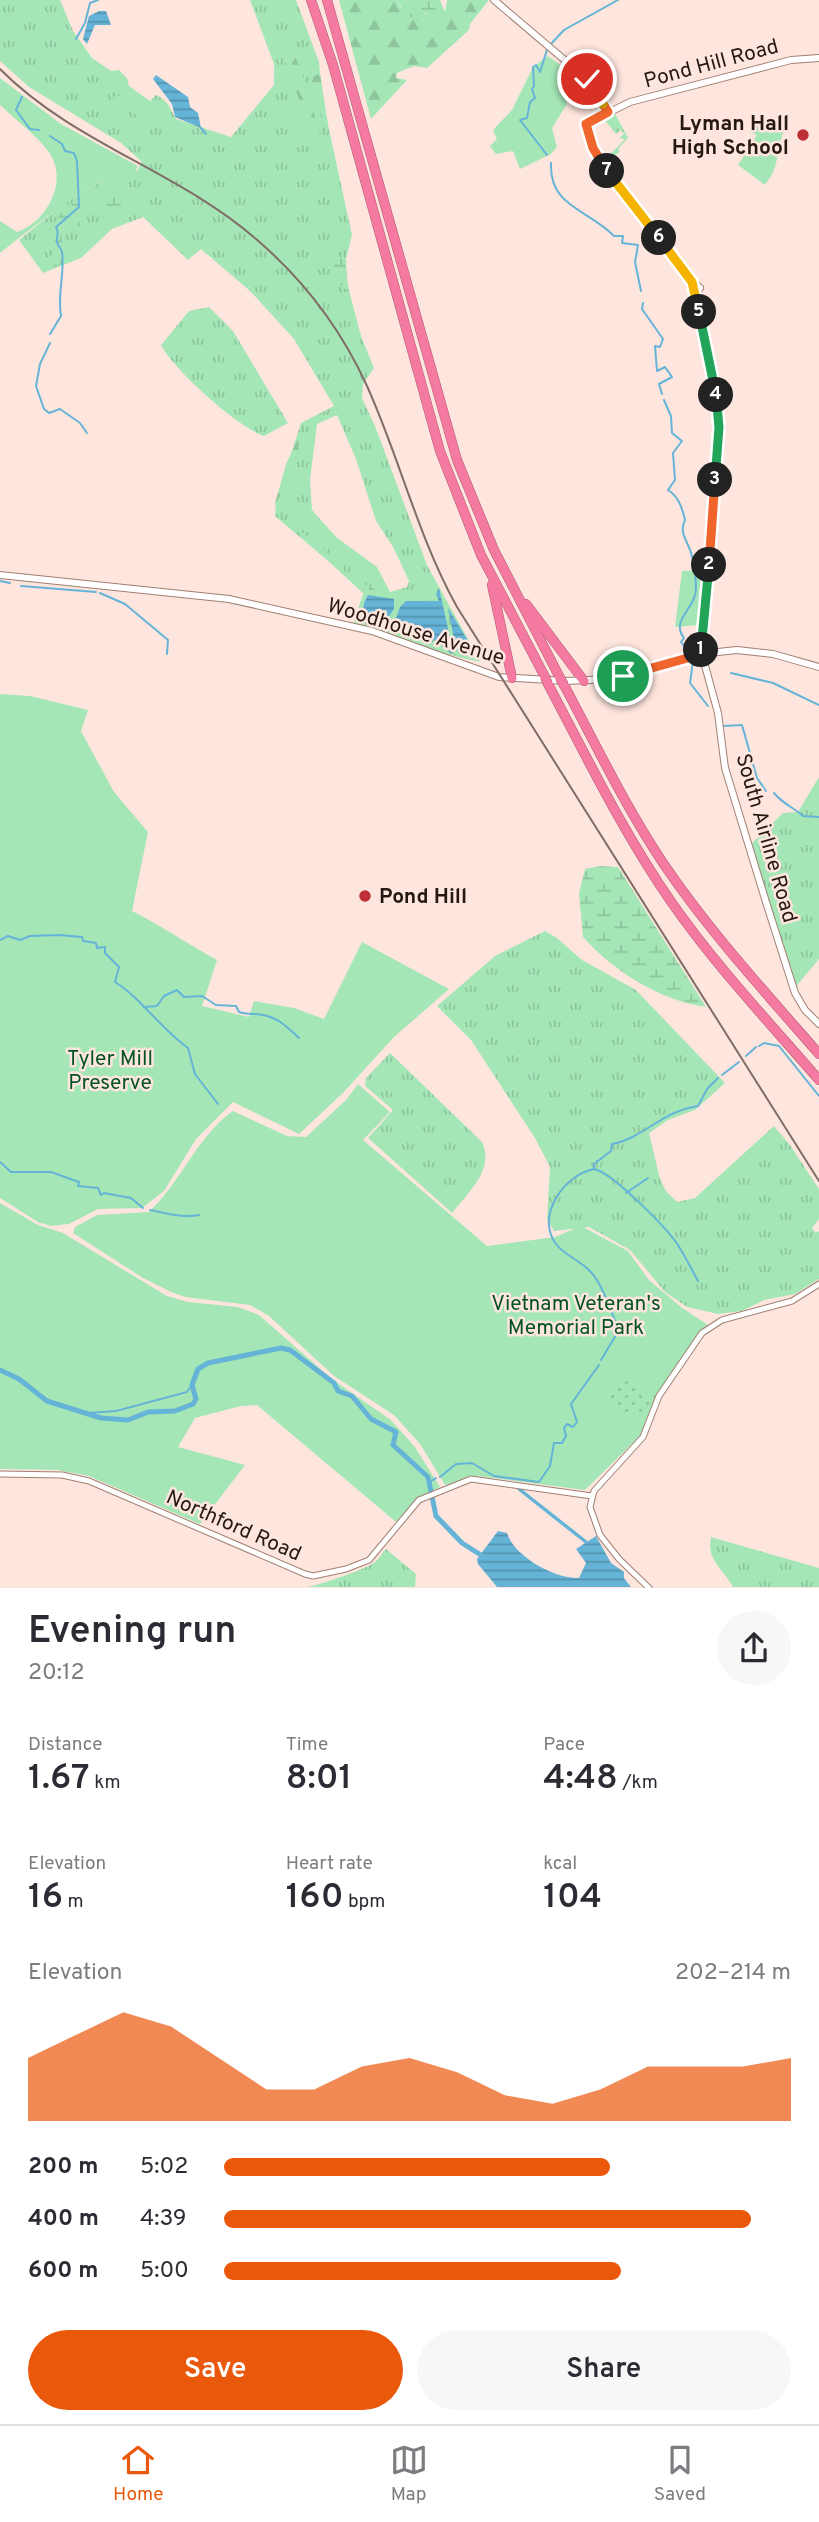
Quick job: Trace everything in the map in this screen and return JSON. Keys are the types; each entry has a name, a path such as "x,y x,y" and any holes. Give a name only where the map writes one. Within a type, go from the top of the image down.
{"highway":[{"path":"311,0 333,65 435,436 458,503 484,560 622,823 670,901 715,959 819,1080"},
{"path":"327,0 449,436 475,508 507,577 628,807 673,877 727,947 819,1054"},
{"path":"484,560 512,678"},
{"path":"507,577 584,681"}],"main road":[{"path":"494,0 587,79 608,112"},
{"name":"Pond Hill Road","path":"692,282 598,157 586,124 630,102 791,60 819,58"},
{"path":"692,282 700,288 695,295"},
{"name":"South Airline Road","path":"692,282 719,418 702,654 718,713 726,771 792,984 803,1007 819,1024"},
{"name":"Woodhouse Avenue","path":"0,575 229,599 372,631 486,674 512,678 584,681 629,675 702,654 752,650 819,667"}],"street":[{"path":"649,1587 604,1542 592,1516 592,1496 643,1437 659,1395 702,1333 722,1320 792,1301 819,1284"},
{"name":"Northford Road","path":"0,1474 62,1475 89,1481 313,1576 369,1560 409,1510 432,1493 479,1479 592,1496"}],"green space":[{"path":"0,0 60,0 73,31 92,58 111,71 119,70 127,78 129,86 150,101 156,95 163,99 176,119 231,137 274,85 274,64 250,0 296,0 319,62 322,97 352,235 346,259 347,283 361,336 374,368 363,384 362,398 427,565 480,661 441,652 353,624 364,591 275,516 276,501 301,423 334,406 294,339 250,291 201,249 188,260 143,217 112,229 81,258 43,273 19,240 67,201 122,170 137,171 142,162 121,143 29,87 0,61","holes":["337,415 356,459 376,521 393,547 409,581 407,587 390,592 377,567 336,537 312,510 310,480 317,424"]},
{"path":"339,0 397,0 401,9 424,14 445,12 447,0 489,0 470,24 469,30 427,68 414,66 397,73 396,78 407,80 371,119"},
{"path":"397,0 440,0 445,12 441,16 425,13 417,21 404,13"},
{"path":"286,43 301,72 321,135 316,134 286,105 297,105 299,99 284,59"},
{"path":"548,56 567,70 557,84 565,91 567,104 552,128 557,147 551,154 520,169 513,151 496,154 490,146 497,139 493,130 512,110 533,67"},
{"path":"320,73 328,125 324,127 312,84 313,77"},
{"path":"0,78 61,124 138,166 135,172 122,173 86,190 0,253 0,221 17,232 38,219 52,199 57,174 48,151 0,105"},
{"path":"116,95 138,102 156,121 142,126 138,116 112,98"},
{"path":"614,112 628,138 618,149 620,152 604,161 625,139 619,138 624,134 621,130 616,134 603,118"},
{"path":"755,119 784,131 776,165 765,185 738,165 757,135 749,132"},
{"path":"105,182 104,188 109,185 126,201 124,205 109,210 98,206 105,196 102,188 97,186"},
{"path":"79,199 79,213 84,215 86,225 69,228 61,234 63,246 73,260 47,270 52,253 48,231 64,209"},
{"path":"332,253 345,260 349,293 331,269"},
{"path":"209,307 233,331 288,423 264,436 252,431 207,396 168,356 161,345 189,311"},
{"path":"298,439 295,465 274,507 286,464"},
{"path":"301,532 318,543 348,575 383,594 364,594 301,536"},
{"path":"705,570 700,625 675,627 682,571"},
{"name":"Tyler Mill Preserve","path":"0,694 30,696 88,710 81,731 114,792 148,832 132,911 217,960 202,1006 249,1017 254,1001 294,1008 324,1019 362,942 449,989 394,1037 343,1093 299,1134 233,1102 196,1139 164,1191 142,1208 98,1209 69,1224 51,1226 38,1222 0,1198"},
{"path":"819,777 819,959 794,989 750,845 783,813 798,812"},
{"path":"618,867 706,1007 672,998 623,973 583,937 579,893 585,869"},
{"path":"545,931 582,960 636,990 725,1083 695,1110 668,1120 649,1133 660,1179 666,1191 677,1202 695,1198 774,1126 819,1189 819,1219 812,1228 816,1233 819,1231 819,1279 795,1294 764,1300 742,1311 718,1314 687,1307 665,1292 630,1250 589,1227 554,1231 547,1219 550,1167 535,1138 471,1040 437,1006 495,956"},
{"path":"390,1053 482,1142 485,1162 482,1171 472,1189 452,1213 368,1138 393,1110 365,1086 366,1078"},
{"name":"Vietnam Veteran's Memorial Park","path":"358,1084 390,1112 363,1140 487,1246 555,1237 581,1226 628,1251 649,1280 708,1325 692,1342 655,1398 640,1436 585,1490 478,1476 445,1485 420,1444 394,1415 334,1376 269,1316 250,1305 185,1297 171,1292 143,1278 73,1233 75,1227 97,1215 149,1212 171,1187 199,1146 233,1111 287,1136 306,1137 346,1100"},
{"path":"0,1203 38,1225 63,1233 167,1296 188,1302 238,1307 259,1315 332,1379 391,1420 415,1447 440,1487 414,1501 396,1522 257,1405 241,1406 195,1418 178,1447 245,1465 200,1524 89,1476 57,1470 0,1469"},
{"path":"620,1376 656,1396 642,1421 606,1402"},
{"path":"711,1537 819,1568 819,1587 733,1587 713,1559"},
{"path":"386,1549 416,1574 415,1587 307,1587 371,1565"}],"water":[{"path":"106,11 111,25 95,25 87,44 83,39 89,16"},
{"path":"156,75 188,97 190,107 198,113 201,128 175,117 172,104 153,79"},
{"path":"439,588 451,642 454,639 448,608 470,644 468,655 459,653 454,645 453,654 438,642 404,628 395,621 400,607 406,601 439,601 436,594"},
{"path":"368,595 394,599 394,609 386,621 374,621 363,613"},
{"path":"498,1531 507,1533 518,1550 536,1564 558,1575 579,1578 586,1563 576,1549 596,1536 611,1563 624,1572 624,1578 631,1587 497,1587 477,1559"}],"waterway":[{"path":"76,39 85,23 90,3 98,0"},
{"path":"550,45 564,30 618,0"},
{"path":"547,50 540,72 536,65 533,67 532,89 535,98 530,102 527,118 520,120 547,155"},
{"path":"22,97 16,110 30,129 39,130"},
{"path":"201,128 206,134"},
{"path":"50,136 62,144 65,151 74,153 77,161 79,207 56,227 57,242 63,260 61,316 50,334"},
{"path":"551,163 552,178 563,198 614,236 623,236 622,243 638,245 635,262 641,291"},
{"path":"643,303 642,309 663,339 660,347 655,346 657,371 665,367 672,377 659,384 662,394"},
{"path":"50,343 40,364 36,386 44,409 49,413 60,409 80,423 87,433"},
{"path":"664,400 671,416 672,433 682,441 673,453 675,480 668,490 677,499 685,520 683,534 692,556 695,577 695,596 680,625 684,638 681,642 688,651"},
{"path":"0,581 10,583"},
{"path":"21,586 96,592"},
{"path":"100,593 125,604 168,640 167,654"},
{"path":"693,661 690,683 708,706"},
{"path":"731,673 773,683 819,705"},
{"path":"723,726 742,725 757,778 766,791"},
{"path":"774,793 803,816 819,817"},
{"path":"0,940 8,936 20,940 30,936 59,935 82,937 83,941 96,943 97,948 105,947 105,953 119,967 115,982 134,996 188,1048 195,1074 218,1104"},
{"path":"144,1007 157,1006 164,996 177,990 184,997 202,996 216,1005 236,1006 239,1012 272,1017 299,1038"},
{"path":"759,1046 764,1043 779,1046 819,1096"},
{"path":"746,1056 756,1047"},
{"path":"722,1075 739,1062"},
{"path":"601,1360 619,1330 593,1274 556,1244 550,1233 551,1210 563,1188 572,1179 594,1169 594,1164 611,1151 612,1144 633,1137 674,1113 698,1106 707,1089 718,1078"},
{"path":"0,1162 11,1172 51,1172 79,1182 78,1186 98,1188 101,1195 104,1193 131,1198 143,1208"},
{"path":"594,1169 613,1179 661,1224 676,1242 698,1281"},
{"path":"626,1193 648,1178"},
{"path":"150,1210 180,1216 199,1215"},
{"path":"0,1370 19,1379 47,1401 101,1418 128,1420 148,1412 175,1411 193,1404 196,1399 192,1385 198,1369 208,1363 281,1348 290,1350 334,1383 338,1391 352,1396 371,1419 396,1432 393,1445 428,1477 436,1516 462,1543 484,1557"},
{"path":"440,1477 456,1464 472,1463 494,1476 539,1482 550,1466 554,1443 562,1443 566,1436 564,1428 567,1424 573,1427 577,1422 571,1404 599,1365"},
{"path":"87,1413 116,1411 187,1392 192,1385"},
{"path":"430,1482 436,1478"},
{"path":"519,1489 586,1542"}],"railway":[{"path":"0,69 29,95 60,117 226,215 290,271 320,306 367,386 420,526 457,607 819,1181"}],"place":[{"name":"Lyman Hall High School","path":"803,135"},
{"name":"Pond Hill","path":"365,896"}],"route":[{"path":"587,79 608,112 586,124 594,151 692,282 719,418 702,654 623,676"}]}
